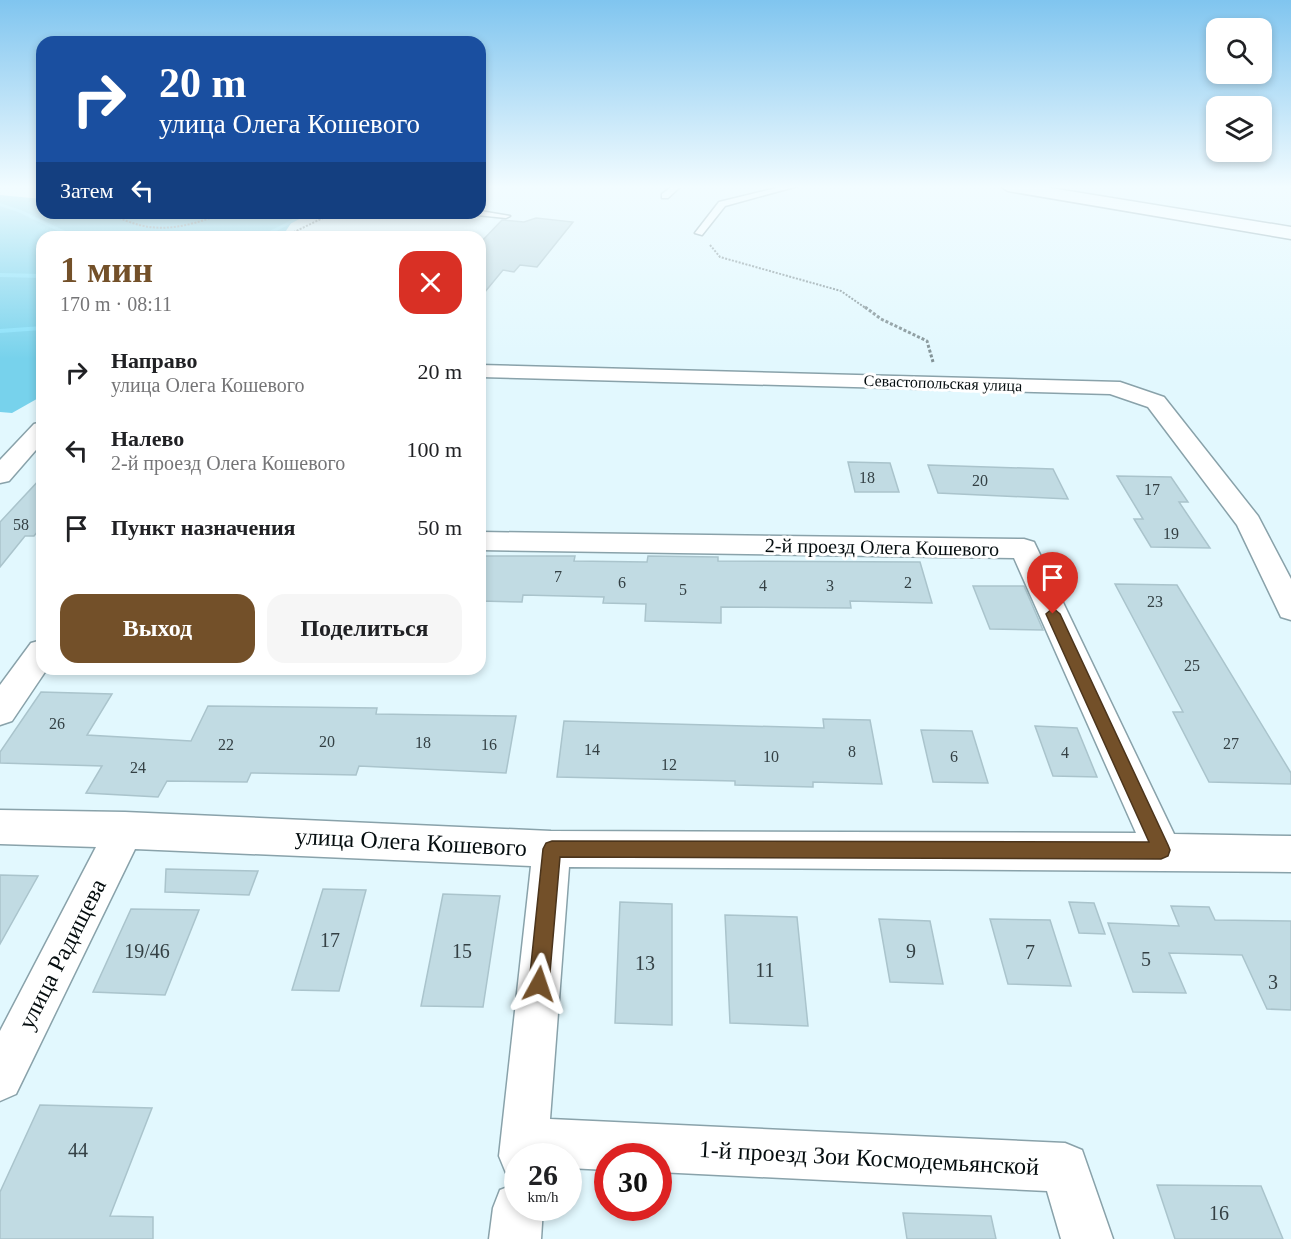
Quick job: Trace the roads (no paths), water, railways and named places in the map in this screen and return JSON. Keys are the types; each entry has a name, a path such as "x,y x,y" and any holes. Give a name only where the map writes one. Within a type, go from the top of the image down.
{"street":[{"name":"Севастопольская улица","path":"486,371 1112,387 1156,402 1249,522 1291,609"},
{"path":"0,475 36,436"},
{"name":"2-й проезд Олега Кошевого","path":"486,541 1024,549 1161,850"},
{"path":"0,711 36,660"},
{"name":"улица Олега Кошевого","path":"0,827 125,830 552,849 1161,850 1291,854"},
{"name":"улица Радищева","path":"0,1078 125,830"},
{"path":"525,1143 552,849"},
{"name":"1-й проезд Зои Космодемьянской","path":"582,1151 1065,1167 1087,1239"},
{"path":"515,1239 517,1221"}],"waterway":[{"path":"0,275 36,276"},
{"path":"0,331 36,328"}]}
